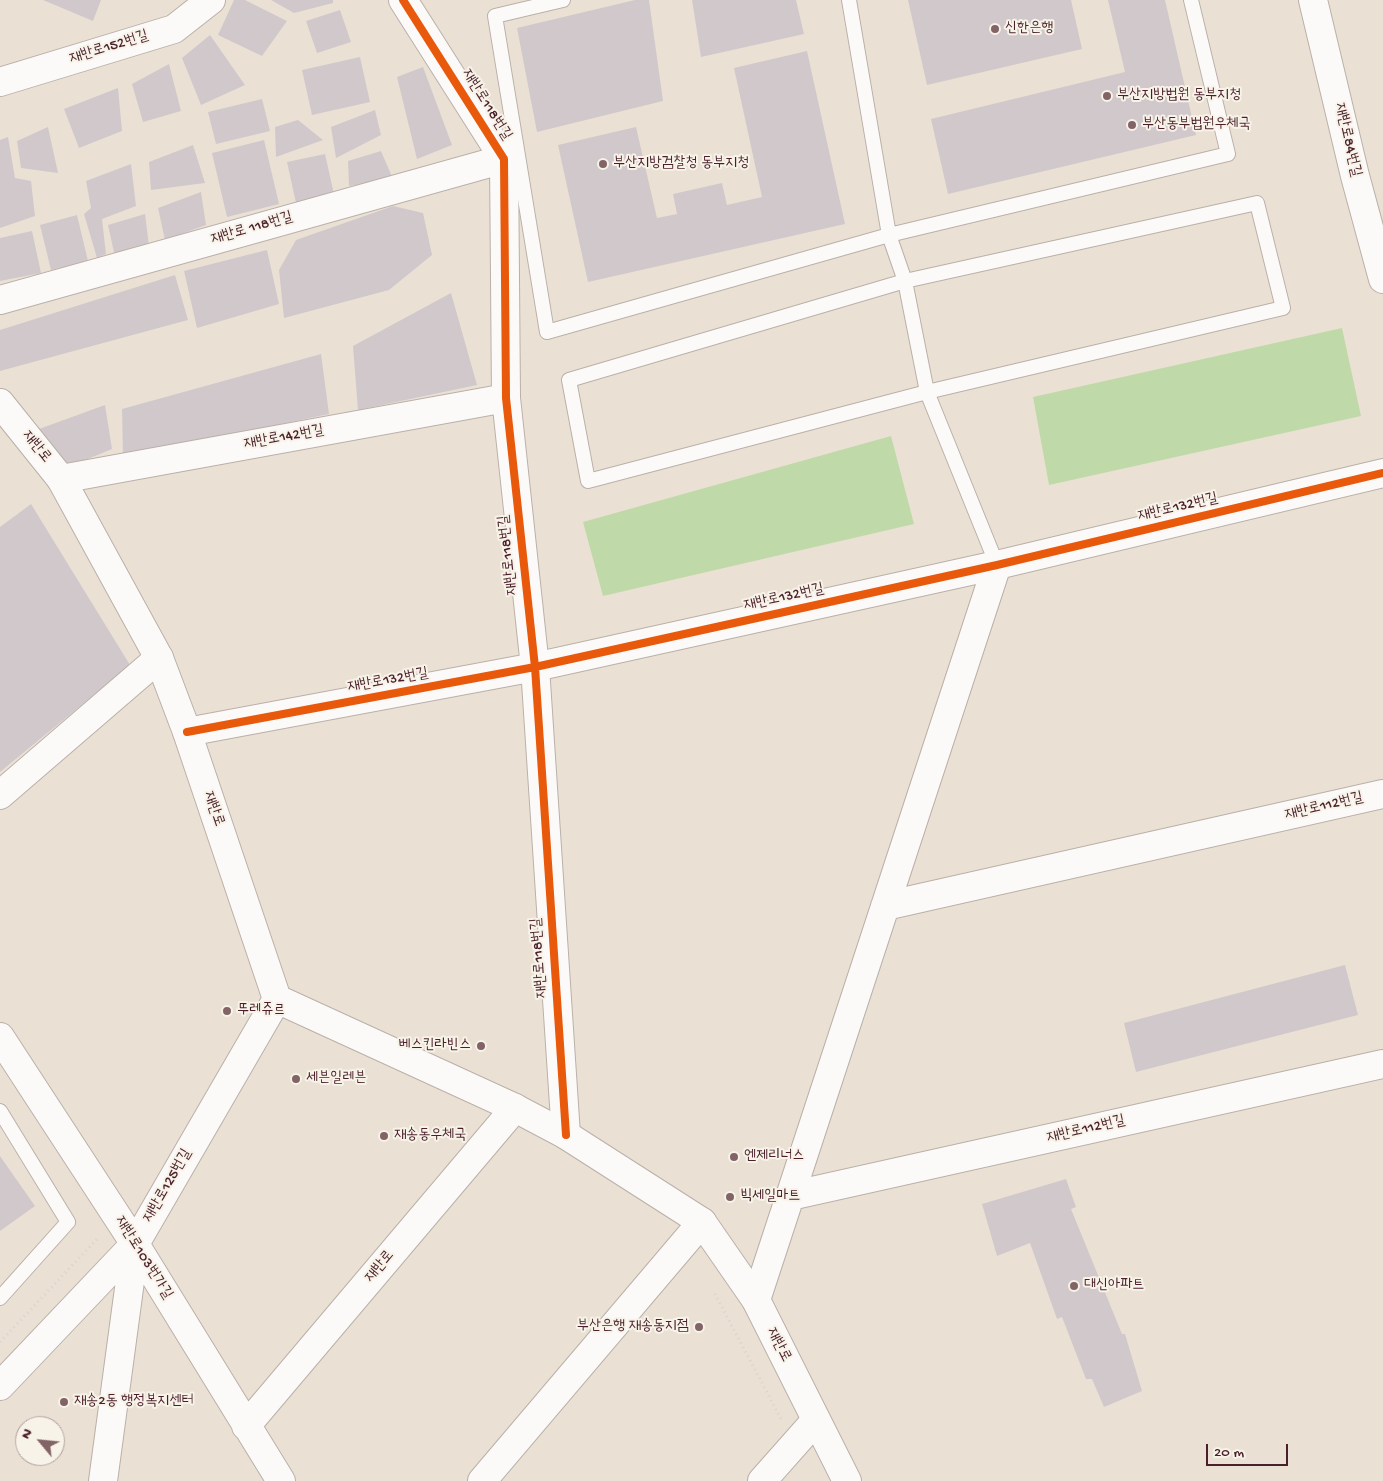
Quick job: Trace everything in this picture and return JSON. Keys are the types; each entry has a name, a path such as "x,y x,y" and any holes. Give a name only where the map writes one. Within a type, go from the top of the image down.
{"street":[{"name":"재반로152번길","path":"0,82 174,29 211,0"},
{"name":"재반로118번길","path":"403,0 504,159 506,398 535,667 566,1135"},
{"name":"재반로84번길","path":"1313,0 1355,176 1383,279"},
{"name":"재반로 118번길","path":"0,300 504,159"},
{"name":"재반로142번길","path":"61,478 506,398"},
{"name":"재반로","path":"0,403 61,478 159,658 187,732 277,999 515,1108 566,1135 702,1222 756,1300 848,1481"},
{"name":"재반로132번길","path":"187,732 535,667 997,565 1383,473"},
{"path":"756,1300 997,565"},
{"path":"0,794 159,658"},
{"name":"재반로112번길","path":"885,906 1383,794"},
{"name":"재반로125번길","path":"103,1481 135,1244 277,999"},
{"name":"재반로103번가길","path":"0,1038 135,1244 281,1481"},
{"name":"재반로112번길","path":"790,1196 1383,1064"},
{"name":"재반로","path":"246,1426 515,1108"},
{"path":"482,1481 702,1222"},
{"path":"0,1386 135,1244"},
{"path":"762,1481 816,1420"}],"lane":[{"path":"563,0 495,16 547,332 889,236 1228,154 1191,0"},
{"path":"849,0 889,236 905,281 928,392 997,565"},
{"path":"1257,203 1283,308 928,392 588,480 569,380 905,281 1257,203"},
{"path":"0,1111 68,1222 0,1298"}],"green space":[{"path":"1342,328 1361,416 1049,485 1033,397"},
{"path":"891,436 914,524 603,596 583,522"}],"building":[{"path":"43,0 101,0 93,21"},
{"path":"234,0 245,0 287,21 262,56 218,35"},
{"path":"271,0 333,0 333,3 294,13"},
{"name":"부산지방검찰청 동부지청","path":"635,0 649,0 663,101 537,132 517,28"},
{"path":"692,0 796,0 804,34 701,57"},
{"path":"908,0 1071,0 1082,49 927,85"},
{"name":"부산지방법원 동부지청","path":"1108,0 1165,0 1196,135 948,194 931,119 1125,72"},
{"path":"340,10 351,42 317,53 306,21"},
{"path":"210,35 245,85 201,105 182,58"},
{"name":"부산지방검찰청 동부지청","path":"807,51 845,224 588,282 558,145 636,127 657,218 677,214 673,194 722,183 727,205 762,197 734,68"},
{"path":"360,57 370,102 312,115 302,70"},
{"path":"169,64 181,111 143,122 132,84"},
{"path":"423,67 452,145 417,159 397,77"},
{"path":"118,88 122,131 79,148 64,109"},
{"path":"262,99 270,131 216,144 208,112"},
{"path":"375,110 381,135 336,158 331,127"},
{"path":"298,120 323,140 276,157 275,127"},
{"path":"48,127 58,173 21,168 17,141"},
{"path":"8,137 15,178 31,181 35,216 0,228 0,140"},
{"path":"264,140 279,204 227,217 212,153"},
{"path":"193,145 205,183 151,190 149,162"},
{"path":"381,151 393,179 349,186 348,161"},
{"path":"325,154 334,194 296,203 287,162"},
{"path":"131,164 136,206 102,219 106,254 97,258 84,214 91,208 86,181"},
{"path":"201,192 206,225 165,240 158,208"},
{"path":"393,206 423,213 432,255 389,290 284,318 279,270 296,240"},
{"path":"145,214 149,246 115,257 108,225"},
{"path":"77,215 88,261 51,270 40,225"},
{"path":"32,231 41,273 0,281 0,238"},
{"path":"267,250 279,304 197,328 184,271"},
{"path":"175,275 188,320 0,371 0,330"},
{"path":"451,293 477,385 358,410 353,346"},
{"path":"321,354 329,414 123,457 122,409"},
{"path":"105,405 112,449 61,470 39,429"},
{"path":"31,504 130,665 0,772 0,527"},
{"path":"1345,965 1358,1015 1136,1072 1124,1023"},
{"path":"0,1156 35,1206 0,1231"},
{"name":"대신아파트","path":"1066,1179 1076,1207 1071,1209 1122,1334 1125,1334 1142,1391 1104,1407 1092,1379 1086,1379 1062,1317 1057,1319 1030,1243 997,1256 982,1204"}],"cycle path":[{"path":"403,0 504,159 506,398 535,667 566,1135"},
{"path":"187,732 535,667 997,565 1383,473"}],"place":[{"name":"신한은행","path":"995,29"},
{"name":"부산지방법원 동부지청","path":"1107,96"},
{"name":"부산동부법원우체국","path":"1132,125"},
{"name":"부산지방검찰청 동부지청","path":"603,164"},
{"name":"뚜레쥬르","path":"227,1011"},
{"name":"베스킨라빈스","path":"481,1046"},
{"name":"세븐일레븐","path":"296,1079"},
{"name":"재송동우체국","path":"384,1136"},
{"name":"엔제리너스","path":"734,1157"},
{"name":"빅세일마트","path":"730,1197"},
{"name":"대신아파트","path":"1074,1286"},
{"name":"부산은행 재송동지점","path":"699,1327"},
{"name":"재송2동 행정복지센터","path":"64,1402"}]}
